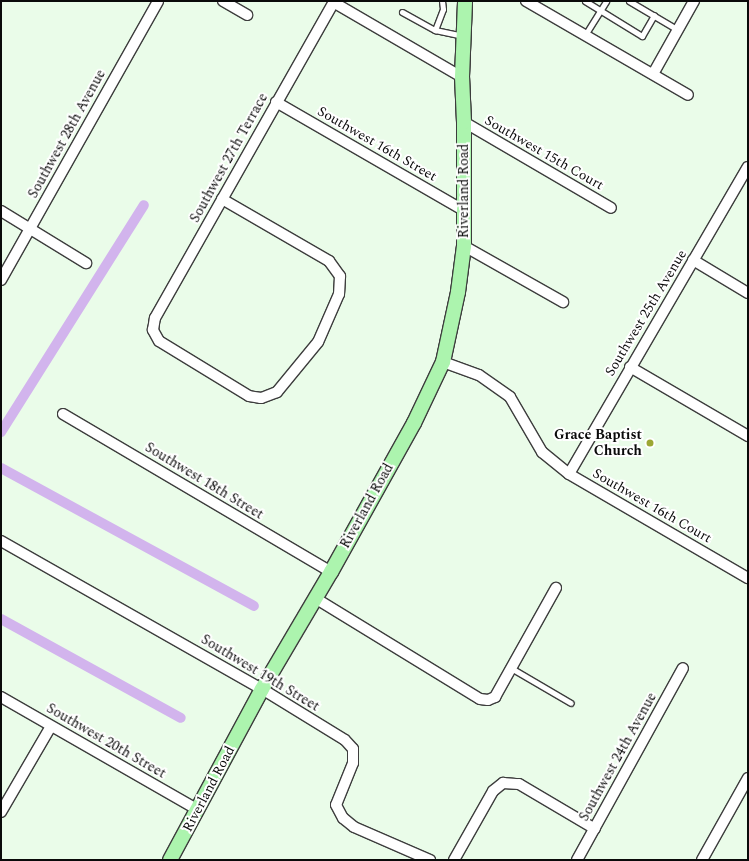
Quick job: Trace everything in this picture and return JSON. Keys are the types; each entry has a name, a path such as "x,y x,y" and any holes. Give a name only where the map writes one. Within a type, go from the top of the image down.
{"street":[{"name":"Southwest 28th Avenue","path":"1,280 158,1"},
{"path":"223,1 247,15"},
{"name":"Riverland Road","path":"170,860 262,689 331,572 414,423 443,362 458,292 464,246 464,122 462,77 465,1"},
{"path":"526,1 688,95"},
{"path":"653,74 694,1"},
{"path":"333,2 462,77"},
{"name":"Southwest 27th Terrace","path":"222,199 329,261 340,276 339,294 318,342 277,392 260,398 249,396 159,341 154,330 155,318 276,102 333,2"},
{"name":"Southwest 16th Street","path":"276,102 463,210"},
{"name":"Southwest 15th Court","path":"464,122 611,208"},
{"name":"Southwest 25th Avenue","path":"569,474 748,167"},
{"path":"1,211 86,263"},
{"path":"464,246 563,302"},
{"path":"693,260 748,293"},
{"name":"Southwest 16th Court","path":"443,362 479,375 510,397 542,452 569,474 747,574"},
{"path":"630,367 748,436"},
{"name":"Southwest 18th Street","path":"64,414 331,572"},
{"name":"Southwest 19th Street","path":"1,541 262,689 345,740 353,749 353,763 336,805 343,818 354,827 430,860"},
{"path":"315,598 480,699 488,700 495,697 556,588"},
{"name":"Southwest 24th Avenue","path":"577,860 683,668"},
{"name":"Southwest 20th Street","path":"1,697 198,810"},
{"path":"1,812 51,726"},
{"path":"702,860 748,778"},
{"path":"454,860 493,791 504,783 519,784 595,829"}],"lane":[{"path":"435,30 443,9 442,1"},
{"path":"585,1 642,36 654,15"},
{"path":"584,35 606,1"},
{"path":"629,1 678,30"},
{"path":"402,12 435,30 464,36"},
{"path":"511,668 571,703"}],"waterway":[{"path":"1,432 144,205"},
{"path":"1,468 254,606"},
{"path":"1,619 181,718"}],"place":[{"name":"Grace Baptist Church","path":"650,443"}]}
